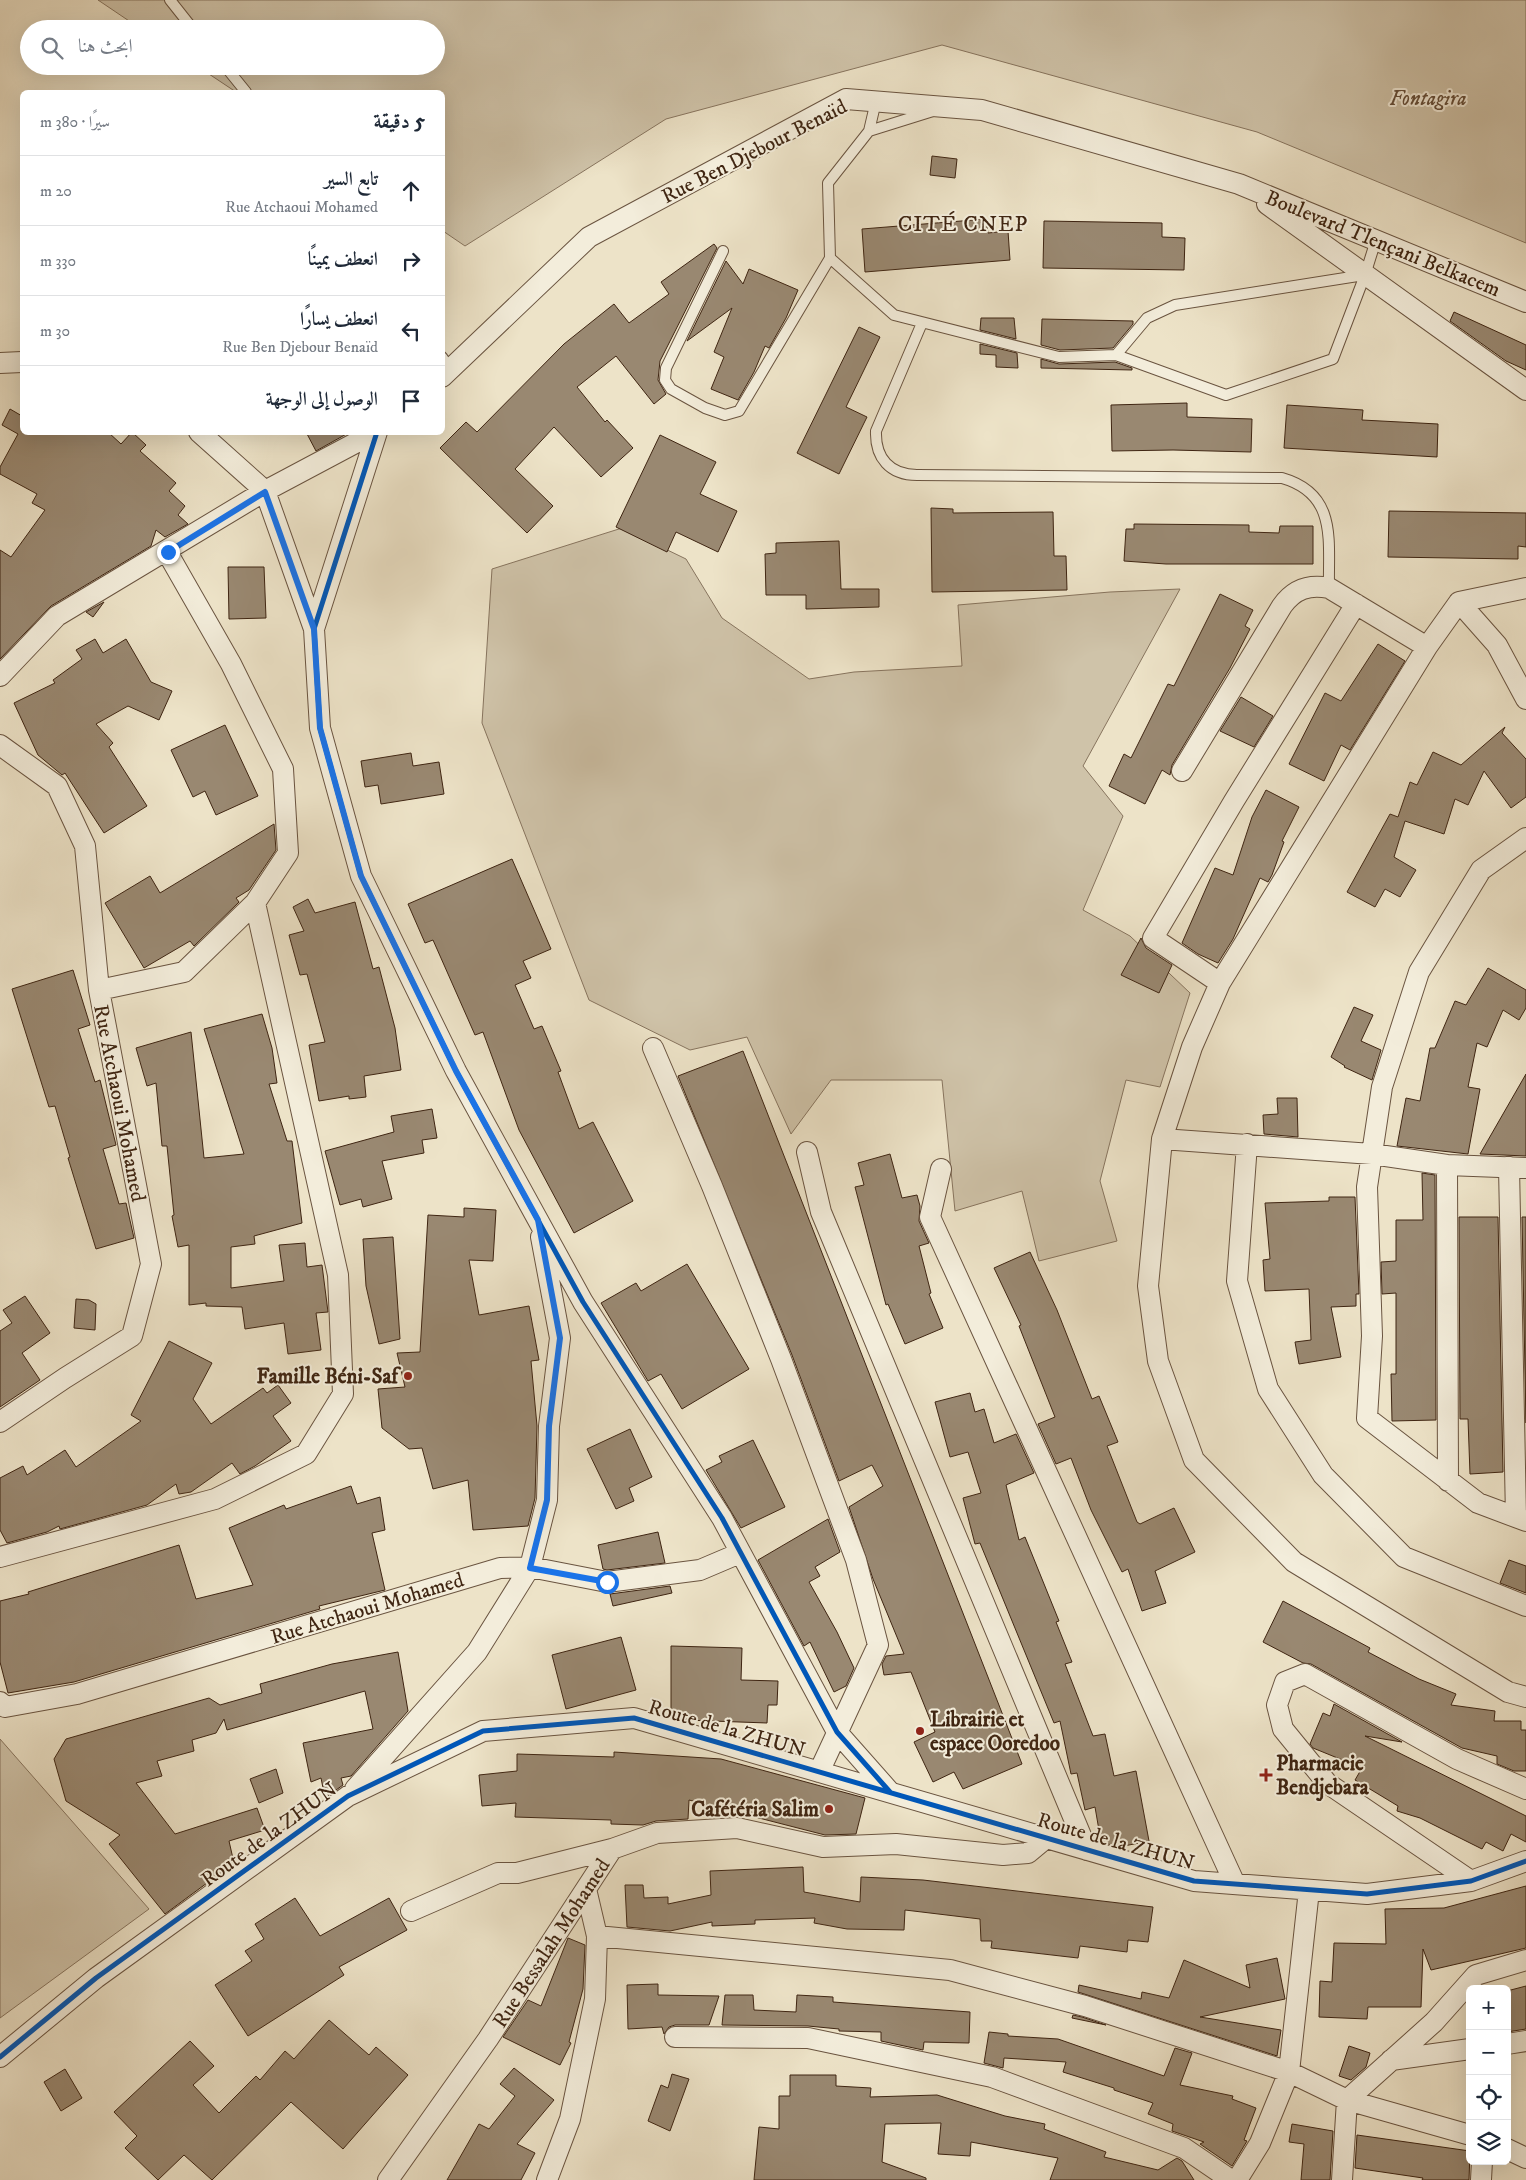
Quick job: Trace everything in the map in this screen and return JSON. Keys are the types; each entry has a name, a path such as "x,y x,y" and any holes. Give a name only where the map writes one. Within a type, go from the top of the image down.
{"street":[{"name":"Rue Ben Djebour Benaïd","path":"446,368 589,238 846,99 982,110 1239,184"},
{"name":"Boulevard Tlençani Belkacem","path":"1239,184 1526,302"},
{"path":"1239,184 1526,390"},
{"path":"1298,208 1303,230"},
{"path":"0,363 20,362"},
{"path":"202,435 265,492 314,629 320,728 361,876 456,1071 583,1302 722,1518 837,1732 890,1792"},
{"path":"0,676 57,616 168,552 265,492 371,435"},
{"path":"314,629 376,435"},
{"path":"99,990 184,972 255,903 288,853 283,769 231,664 168,552"},
{"path":"1182,772 1288,598 1302,588 1311,586 1329,588 1427,647"},
{"path":"1526,588 1459,602 1427,647 1220,983 1192,1047 1162,1139 1148,1286 1158,1361 1194,1460 1294,1562 1508,1692 1526,1697"},
{"path":"1459,602 1497,645 1526,699"},
{"path":"1220,983 1154,938 1234,801 1356,604"},
{"name":"Rue Atchaoui Mohamed","path":"0,745 57,786 85,846 99,990 151,1264 132,1336 0,1422"},
{"path":"1162,1139 1372,1154 1448,1165 1518,1168 1523,1514 1478,1503 1367,1418 1372,1336 1367,1187 1372,1154 1382,1087 1419,972 1481,870 1526,838"},
{"path":"0,1557 215,1499 306,1454 344,1394 338,1274 255,903"},
{"path":"653,1048 712,1186 856,1560 878,1645 819,1772"},
{"path":"1247,1144 1237,1281 1268,1390 1323,1475 1404,1557 1526,1606"},
{"path":"807,1152 821,1212 1087,1850"},
{"path":"1448,1165 1448,1481"},
{"path":"942,1169 930,1217 1235,1884"},
{"path":"348,1796 476,1652 530,1568 547,1500 549,1426 560,1338 538,1220"},
{"name":"Rue Atchaoui Mohamed","path":"0,1702 5,1707 77,1694 500,1568 530,1568 607,1582 700,1570 740,1553"},
{"path":"1471,1882 1327,1782 1283,1729 1277,1705 1285,1682 1305,1674 1458,1759 1526,1789"},
{"name":"Route de la ZHUN","path":"0,2057 96,1978 348,1796 483,1731 634,1718 1194,1881 1367,1894 1471,1882 1526,1861"},
{"name":"Rue Bessalah Mohamed","path":"388,2180 488,2039 612,1849 658,1833 737,1828 822,1847 896,1844 1003,1856 1028,1853 1046,1838"},
{"path":"411,1911 498,1873 517,1873 612,1849"},
{"path":"547,2180 570,2119 595,2000 597,1936 586,1890"},
{"path":"1237,2180 1260,2144 1289,2072 1309,1890"},
{"path":"597,1936 950,1970 1085,2006 1289,2072 1347,2100 1466,2134"},
{"path":"1342,2180 1347,2100 1434,2022 1476,1975 1526,1960"},
{"path":"675,2036 808,2038 992,2077 1184,2148 1230,2180"},
{"path":"1511,2043 1526,2041"},
{"path":"1391,2060 1466,2050"},
{"path":"1511,2152 1526,2158"},
{"path":"1481,2180 1482,2165"}],"lane":[{"path":"170,0 186,20"},
{"path":"232,75 244,90"},
{"path":"723,251 666,368 665,380 671,389 705,408 725,415 739,411 830,258 828,183 869,130 876,102"},
{"path":"869,130 946,108"},
{"path":"830,258 894,315 1059,357 1116,355 1226,395 1332,358 1365,275 1376,240"},
{"path":"1116,355 1147,318 1175,305 1365,275"},
{"path":"922,323 876,431 876,443 879,454 886,464 895,471 917,476 1282,478 1304,487 1321,504 1327,519 1329,588"}],"green space":[{"name":"Fontagira","path":"98,0 1526,0 1526,243 1257,132 942,45 666,119 465,246 445,232 445,90 233,90 210,75 445,75 445,20 128,20"},
{"path":"622,528 686,559 722,618 809,679 854,672 962,666 958,605 1110,592 1180,589 1083,766 1123,816 1083,910 1130,936 1190,993 1160,1087 1126,1080 1100,1181 1117,1241 1039,1261 1022,1191 955,1211 942,1080 831,1080 791,1134 747,1037 690,1050 589,1000 482,723 492,569"},
{"path":"0,1739 149,1909 0,2018"}],"building":[{"path":"932,156 957,159 955,178 930,175"},
{"path":"986,219 988,233 1008,231 1010,260 865,272 862,229"},
{"path":"1044,221 1162,223 1162,237 1185,238 1184,270 1043,268"},
{"path":"714,244 717,248 660,361 658,380 666,394 654,404 616,356 577,387 605,422 607,420 633,448 601,477 554,427 515,469 553,506 527,533 440,448 466,422 477,432 564,344 614,304 629,323 669,294 661,282"},
{"path":"726,261 743,284 749,269 798,290 786,318 769,348 765,346 754,372 738,400 711,389 724,357 714,352 732,308 687,341"},
{"path":"1454,312 1526,345 1526,370 1506,361 1450,321"},
{"path":"981,318 1014,318 1016,339 980,330"},
{"path":"1042,319 1133,321 1133,324 1113,348 1060,350 1041,345"},
{"path":"859,327 880,337 846,407 867,417 839,474 797,453"},
{"path":"980,344 1017,353 1018,368 996,367 996,355 980,354"},
{"path":"1041,359 1059,364 1115,362 1132,368 1132,370 1041,368"},
{"path":"1187,403 1187,417 1252,419 1251,452 1112,451 1111,405"},
{"path":"1287,405 1363,410 1362,420 1438,424 1437,457 1284,448"},
{"path":"10,409 20,415 20,435 111,435 121,444 129,435 135,435 146,445 140,451 176,483 169,491 185,506 178,515 188,524 165,537 156,530 151,546 51,606 0,659 0,550 11,557 45,510 32,503 37,494 0,474 0,467 18,434 2,425"},
{"path":"308,435 345,435 316,451"},
{"path":"660,435 716,462 700,494 737,511 718,552 676,532 667,552 616,527"},
{"path":"931,508 953,509 953,513 1053,512 1054,556 1066,556 1067,590 932,592"},
{"path":"1389,511 1526,513 1526,547 1518,546 1518,559 1388,557"},
{"path":"1134,524 1249,525 1249,532 1279,533 1280,526 1313,526 1313,564 1166,564 1124,561 1126,529 1134,529"},
{"path":"839,541 841,589 879,589 879,607 806,609 806,595 766,595 765,554 776,553 776,543"},
{"path":"228,567 264,567 266,618 229,619"},
{"path":"1220,594 1253,610 1245,626 1250,629 1230,668 1172,765 1170,775 1162,770 1145,804 1109,786 1124,754 1131,758 1168,684 1174,686"},
{"path":"104,602 93,617 86,612"},
{"path":"95,639 103,653 126,639 151,682 172,691 159,720 128,706 96,724 113,743 109,747 147,806 104,833 65,773 62,775 38,755 14,703 55,683 53,680 82,659 76,650"},
{"path":"1378,644 1405,661 1350,750 1341,745 1324,781 1289,764 1325,693 1341,701"},
{"path":"1241,697 1273,716 1254,747 1220,731"},
{"path":"225,725 258,796 216,815 205,791 193,797 171,750"},
{"path":"1505,727 1502,733 1526,759 1526,797 1511,808 1484,771 1468,805 1455,799 1444,834 1405,821 1394,857 1416,870 1400,897 1385,889 1375,907 1347,892 1390,814 1398,817 1410,782 1417,785 1433,752 1461,765"},
{"path":"411,753 413,766 439,762 444,794 381,804 378,785 365,787 361,761"},
{"path":"1266,790 1299,807 1282,841 1284,842 1272,875 1268,882 1260,878 1233,939 1218,963 1198,954 1182,943 1215,868 1233,875 1252,817"},
{"path":"274,824 276,850 249,890 236,898 239,902 194,946 190,941 144,968 105,903 150,876 160,893"},
{"path":"512,859 551,949 523,961 531,978 515,985 534,1029 542,1026 561,1071 558,1072 579,1129 593,1122 633,1201 574,1233 519,1130 483,1032 475,1035 433,940 425,943 408,904"},
{"path":"308,899 315,913 355,902 373,969 379,967 395,1028 401,1070 364,1076 366,1097 349,1099 349,1096 319,1101 309,1045 325,1042 307,974 300,975 289,935 304,931 293,907"},
{"path":"1141,938 1146,948 1172,965 1159,993 1121,975"},
{"path":"1488,968 1526,990 1526,1008 1519,1020 1503,1010 1487,1047 1477,1043 1468,1087 1480,1089 1468,1154 1397,1146 1406,1098 1420,1101 1430,1048 1435,1048 1455,1001 1466,1005"},
{"path":"73,970 90,1025 78,1029 95,1082 100,1080 116,1145 103,1149 119,1204 126,1203 134,1238 96,1249 68,1158 70,1157 55,1106 49,1107 12,989"},
{"path":"1354,1007 1373,1015 1361,1041 1381,1050 1372,1080 1344,1067 1331,1057"},
{"path":"262,1014 272,1048 277,1083 269,1084 287,1141 292,1141 302,1223 254,1236 255,1244 231,1247 231,1288 284,1281 279,1245 305,1243 307,1267 322,1265 328,1312 316,1313 321,1350 288,1354 284,1323 245,1329 242,1307 206,1306 206,1303 189,1305 189,1245 178,1247 172,1216 174,1215 167,1146 162,1146 156,1083 147,1086 136,1048 191,1032 204,1158 244,1154 204,1029"},
{"path":"743,1051 1022,1764 963,1789 954,1772 933,1782 914,1742 935,1732 911,1672 884,1675 882,1664 886,1656 904,1654 873,1579 849,1507 883,1486 872,1465 839,1481 792,1355 678,1076"},
{"path":"1526,1074 1526,1156 1480,1154"},
{"path":"1277,1098 1297,1098 1298,1137 1264,1134 1263,1115 1278,1114"},
{"path":"432,1109 437,1138 422,1140 424,1153 382,1161 392,1199 363,1207 361,1199 340,1205 325,1151 394,1132 391,1116"},
{"path":"890,1154 902,1198 917,1195 920,1206 919,1221 929,1243 919,1246 931,1293 929,1294 943,1328 905,1344 888,1304 886,1305 855,1187 864,1185 858,1163"},
{"path":"1422,1173 1435,1175 1436,1420 1392,1421 1391,1374 1396,1374 1396,1293 1382,1294 1381,1262 1396,1261 1396,1220 1423,1220"},
{"path":"1329,1197 1355,1197 1359,1294 1356,1294 1356,1306 1331,1307 1341,1357 1299,1364 1295,1342 1311,1340 1309,1289 1265,1291 1263,1260 1270,1259 1265,1203 1329,1201"},
{"path":"464,1208 496,1210 493,1261 469,1260 479,1315 529,1306 539,1360 531,1361 537,1426 535,1498 528,1526 473,1530 468,1480 433,1489 422,1448 409,1449 382,1428 378,1389 405,1387 397,1353 420,1352 428,1215 464,1217"},
{"path":"1459,1217 1498,1217 1503,1472 1470,1474 1468,1419 1460,1419"},
{"path":"1522,1217 1526,1217 1526,1423"},
{"path":"393,1237 400,1339 379,1344 366,1286 363,1239"},
{"path":"1030,1252 1057,1310 1092,1399 1099,1396 1118,1442 1107,1446 1137,1522 1140,1524 1174,1508 1195,1552 1155,1571 1166,1603 1142,1611 1128,1569 1122,1572 1091,1510 1071,1458 1056,1464 1038,1424 1055,1417 1019,1326 1021,1325 994,1268"},
{"path":"687,1264 749,1369 682,1409 661,1374 648,1381 601,1303 636,1283 641,1291"},
{"path":"25,1296 50,1333 22,1353 40,1380 0,1407 0,1331 12,1323 3,1310"},
{"path":"76,1299 89,1300 96,1304 95,1330 74,1328"},
{"path":"169,1341 212,1363 193,1399 211,1424 263,1388 267,1393 278,1385 291,1403 273,1416 291,1441 240,1474 232,1463 191,1492 179,1494 176,1484 147,1505 60,1529 59,1526 47,1532 7,1543 0,1530 0,1478 23,1466 27,1475 65,1450 76,1467 141,1421 131,1415"},
{"path":"970,1393 975,1412 984,1409 994,1443 1016,1434 1034,1473 1006,1485 1019,1540 1025,1537 1059,1621 1056,1622 1072,1662 1065,1664 1093,1736 1105,1734 1114,1776 1136,1771 1149,1841 1119,1847 1101,1842 1095,1807 1085,1810 1077,1773 1071,1774 1060,1721 1054,1723 980,1543 975,1544 963,1498 981,1493 968,1452 950,1457 935,1402"},
{"path":"630,1429 652,1477 629,1488 634,1501 616,1509 587,1449"},
{"path":"753,1440 785,1507 741,1528 706,1470 722,1462 719,1456"},
{"path":"351,1486 357,1504 380,1497 385,1530 372,1533 385,1590 319,1606 320,1609 74,1682 8,1693 0,1662 0,1601 29,1594 28,1592 179,1545 196,1599 253,1585 229,1528 284,1505 286,1509"},
{"path":"828,1519 840,1552 815,1567 820,1576 809,1582 837,1632 854,1668 846,1686 834,1692 810,1642 804,1646 758,1560"},
{"path":"658,1532 665,1563 603,1569 598,1545"},
{"path":"1509,1560 1526,1566 1526,1593 1500,1583"},
{"path":"670,1586 672,1593 613,1606 610,1594"},
{"path":"1283,1601 1370,1648 1368,1652 1419,1679 1456,1694 1451,1705 1495,1711 1494,1721 1521,1721 1521,1730 1526,1730 1526,1771 1514,1771 1497,1764 1497,1756 1462,1748 1311,1664 1303,1663 1263,1642"},
{"path":"621,1637 636,1690 566,1709 552,1655"},
{"path":"671,1646 742,1648 741,1680 778,1681 777,1705 768,1705 767,1723 685,1720 671,1716"},
{"path":"398,1652 408,1711 351,1776 341,1778 343,1785 325,1798 321,1778 311,1782 303,1743 373,1729 365,1691 227,1730 224,1719 216,1733 192,1740 194,1751 157,1761 162,1776 136,1783 175,1834 257,1808 265,1830 229,1841 234,1863 225,1866 226,1869 165,1914 109,1844 120,1835 66,1801 54,1759 66,1739 209,1698 220,1705 262,1693 260,1684 332,1664"},
{"path":"1334,1704 1402,1742 1365,1736 1526,1816 1526,1842 1511,1834 1503,1851 1486,1842 1482,1849 1420,1818 1397,1811 1398,1806 1355,1780 1362,1768 1313,1748 1310,1744 1323,1713 1330,1716"},
{"path":"614,1752 721,1759 865,1798 856,1834 825,1835 689,1800 688,1819 656,1821 643,1825 611,1824 611,1820 515,1817 516,1803 482,1806 479,1775 517,1771 517,1754 614,1757"},
{"path":"276,1769 283,1793 259,1803 250,1779"},
{"path":"803,1867 804,1892 860,1902 861,1877 923,1880 1153,1907 1148,1942 1128,1940 1127,1952 1080,1946 1078,1958 991,1948 992,1941 981,1941 980,1919 905,1910 904,1930 847,1929 814,1923 815,1918 755,1920 755,1924 712,1926 712,1922 670,1931 627,1927 625,1885 643,1885 644,1898 668,1897 668,1904 711,1895 710,1871"},
{"path":"1526,1886 1526,1948 1431,1970 1423,1949 1421,2007 1368,2007 1367,2019 1319,2017 1320,1981 1332,1982 1334,1943 1386,1944 1385,1909 1444,1908"},
{"path":"295,1898 320,1936 389,1898 407,1930 339,1967 344,1975 248,2036 215,1985 252,1961 245,1951 264,1939 255,1924"},
{"path":"568,1938 585,1945 583,1989 569,2042 571,2043 560,2065 503,2037 528,2000 541,2006"},
{"path":"1277,1958 1285,1999 1200,2017 1281,2030 1277,2056 1078,1992 1079,1985 1141,1999 1142,1992 1169,1998 1184,1960 1250,1988 1246,1965"},
{"path":"658,1984 658,1995 719,1996 709,2025 675,2025 669,2027 664,2034 662,2027 628,2029 627,1985"},
{"path":"1526,1986 1526,2029 1511,2031 1511,1990"},
{"path":"725,1995 753,1995 754,2010 796,2012 797,1995 833,1997 833,2002 970,2012 969,2043 924,2042 923,2050 881,2041 881,2032 839,2031 839,2029 808,2026 722,2025"},
{"path":"1073,2015 1082,2017 1106,2025 1072,2018"},
{"path":"329,2020 369,2055 376,2047 408,2075 343,2149 291,2102 212,2180 184,2155 158,2180 125,2148 137,2136 114,2112 190,2041 214,2066 193,2085 219,2113 256,2076 260,2080 285,2051 294,2059"},
{"path":"989,2032 1008,2034 1008,2036 1058,2039 1164,2076 1175,2048 1192,2053 1180,2085 1233,2096 1232,2099 1256,2108 1244,2140 1247,2141 1232,2166 1200,2144 1204,2142 1172,2131 1173,2124 1148,2114 1153,2103 1063,2072 1066,2062 1004,2058 1003,2068 984,2063"},
{"path":"1349,2046 1370,2053 1366,2067 1351,2080 1339,2076"},
{"path":"514,2068 554,2100 517,2144 535,2153 521,2180 447,2180 479,2124 489,2129 515,2096 500,2084"},
{"path":"65,2069 82,2098 61,2111 44,2082"},
{"path":"672,2074 689,2079 670,2131 648,2121 661,2085 668,2088"},
{"path":"790,2075 836,2075 836,2086 871,2088 870,2097 937,2095 1005,2116 1045,2124 1044,2129 1106,2152 1104,2157 1158,2170 1177,2158 1182,2161 1194,2180 1050,2180 1058,2158 971,2142 970,2156 938,2154 941,2123 885,2124 882,2162 926,2178 926,2180 754,2180 759,2127 779,2129 779,2096 790,2096"},
{"path":"1292,2124 1333,2131 1330,2180 1301,2180 1304,2144 1289,2142"},
{"path":"1357,2135 1466,2150 1466,2165 1470,2165 1469,2180 1422,2180 1423,2178 1355,2168"}],"cycle path":[{"path":"376,435 314,629 320,728 361,876 456,1071 583,1302 722,1518 837,1732 890,1792"},
{"path":"0,2057 96,1978 348,1796 483,1731 634,1718 1194,1881 1367,1894 1471,1881 1526,1861"}],"place":[{"name":"Famille Béni-Saf","path":"408,1376"},
{"name":"Librairie et espace Ooredoo","path":"920,1731"},
{"name":"Pharmacie Bendjebara","path":"1266,1775"},
{"name":"Cafétéria Salim","path":"829,1809"}],"district":[{"name":"CITÉ CNEP","path":"963,223"}],"route":[{"path":"168,552 265,492 314,629 320,728 361,876 456,1071 538,1220 560,1338 549,1426 547,1500 530,1568 607,1582"}]}
